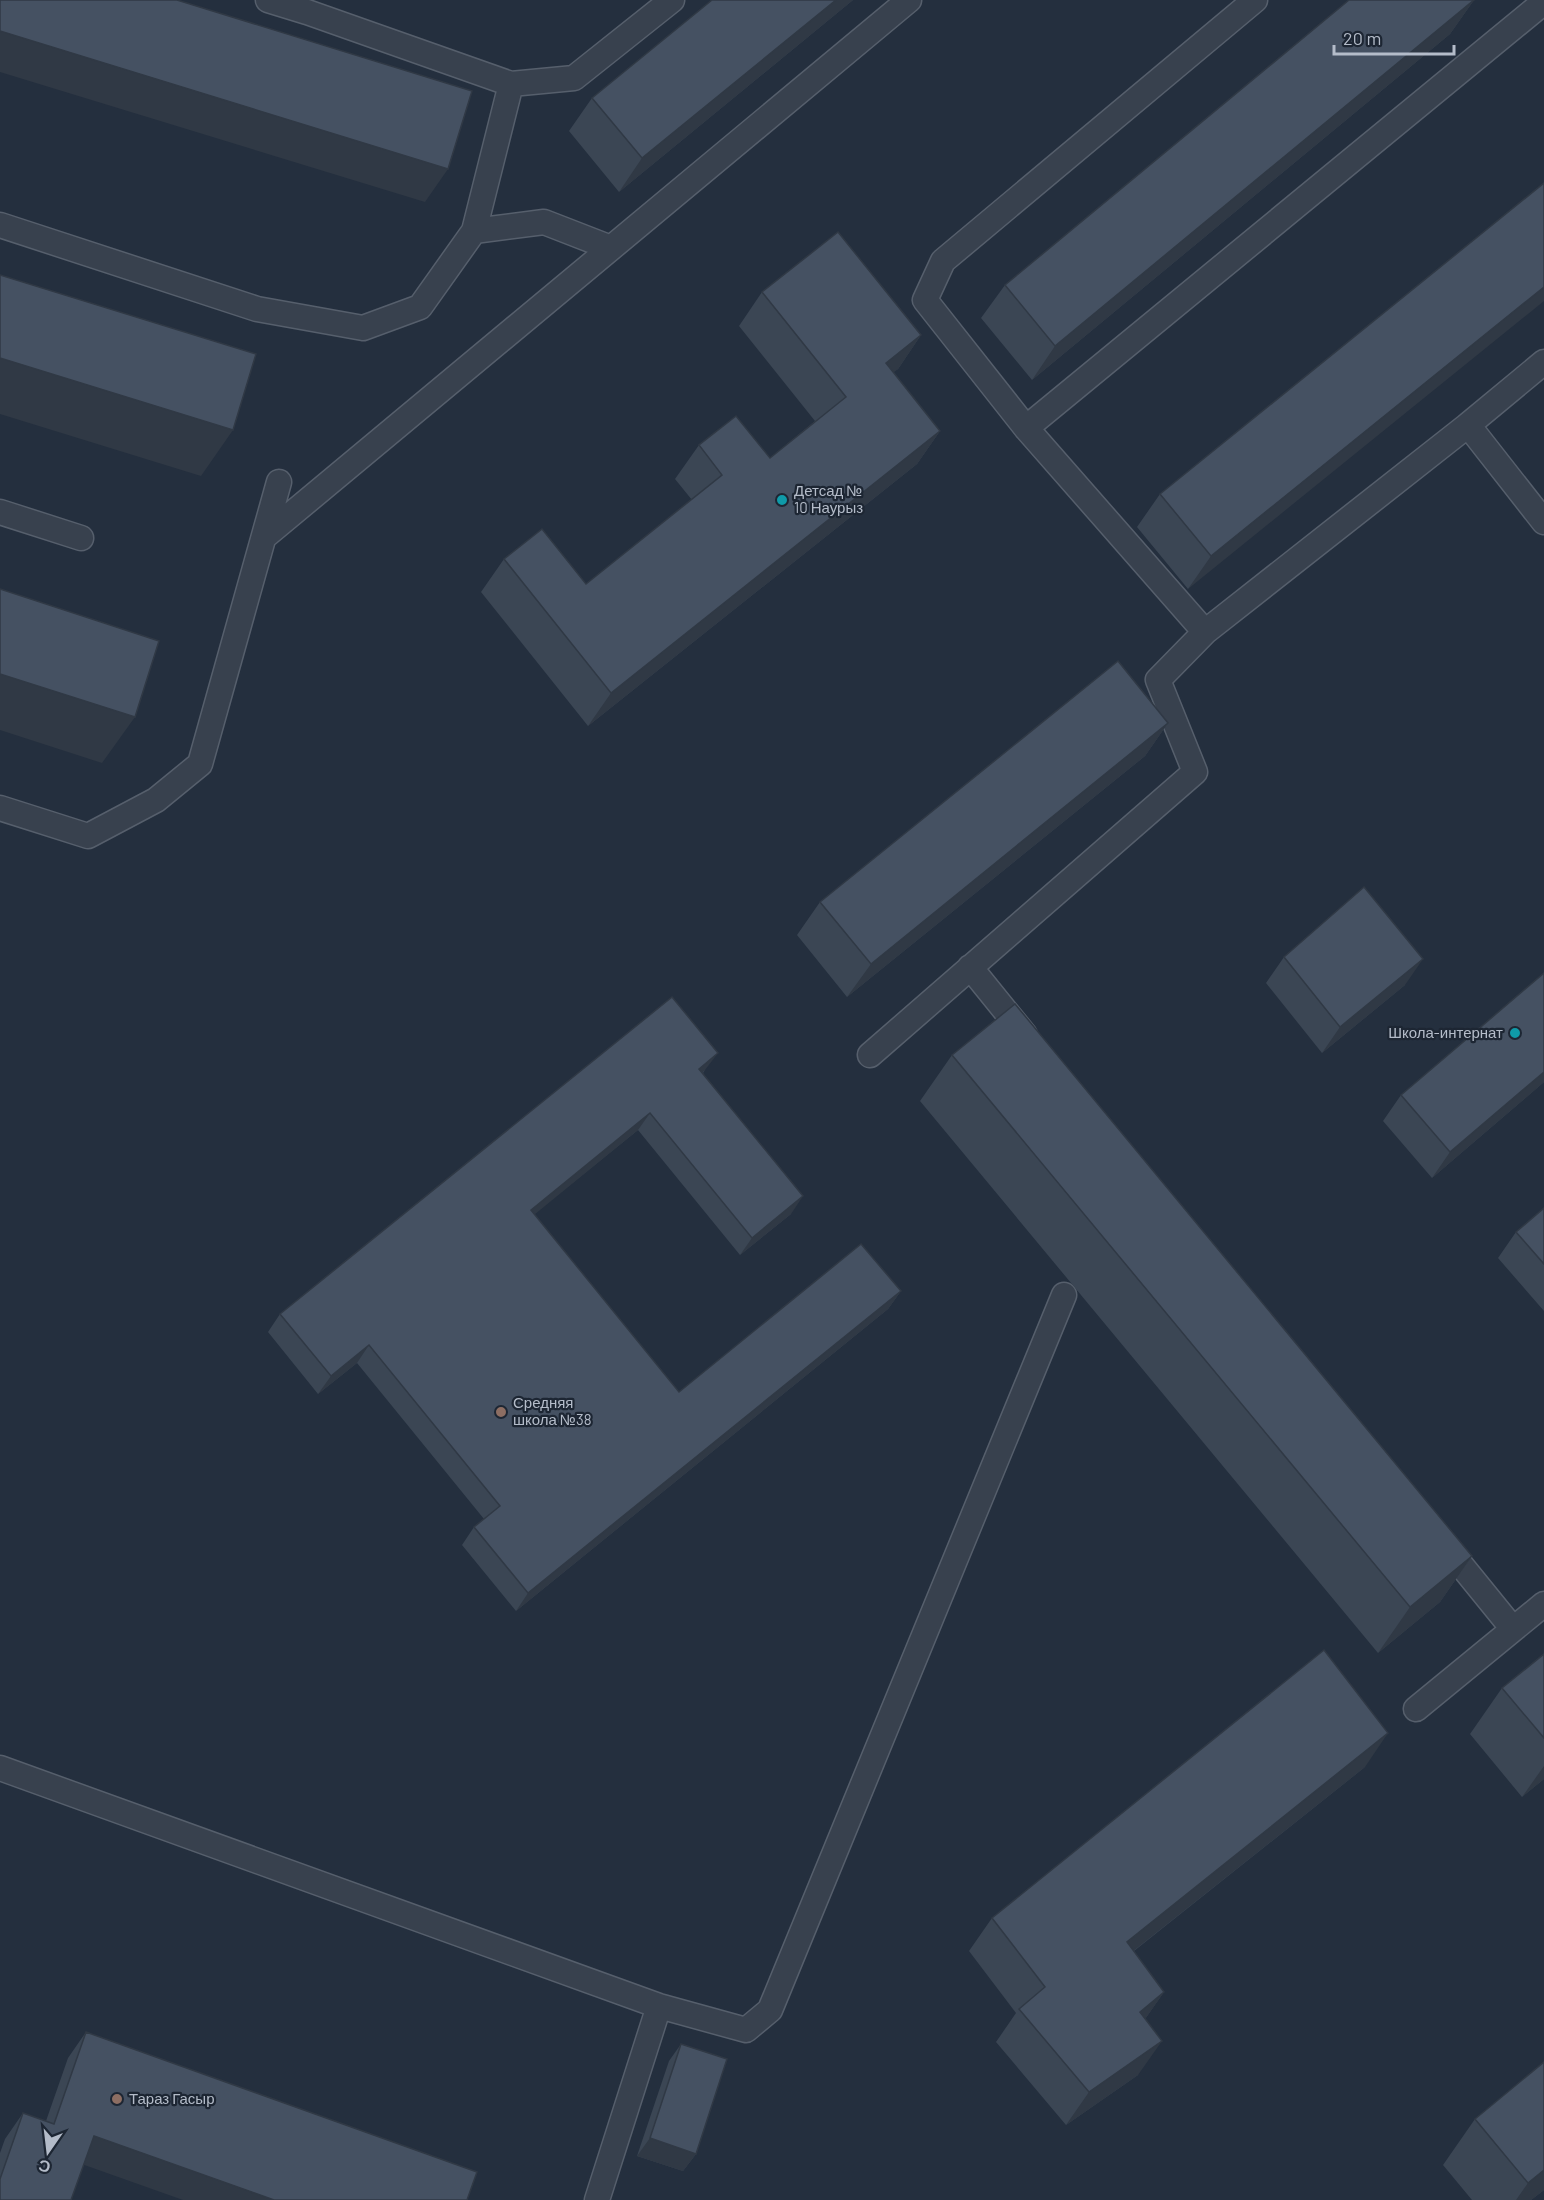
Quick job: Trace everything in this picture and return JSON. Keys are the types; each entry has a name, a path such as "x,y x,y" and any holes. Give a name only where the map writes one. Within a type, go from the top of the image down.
{"lane":[{"path":"268,0 309,6 511,84 574,78 672,0"},
{"path":"264,537 909,0"},
{"path":"1205,632 1026,428 925,300 943,261 1255,0"},
{"path":"1026,428 1535,4"},
{"path":"0,225 257,309 363,328 420,307 474,231 511,84"},
{"path":"474,231 544,222 611,248"},
{"path":"870,1055 1195,772 1158,680 1205,632 1468,425 1544,362"},
{"path":"1468,425 1544,522"},
{"path":"0,808 88,836 156,800 201,764 279,482"},
{"path":"0,512 81,538"},
{"path":"970,968 1038,1050"},
{"path":"0,1768 659,2006 746,2030 770,2010 1064,1295"},
{"path":"1430,1528 1513,1629"},
{"path":"1416,1709 1544,1604"},
{"path":"597,2200 659,2006"}],"building":[{"path":"0,0 177,0 472,91 448,169 0,31"},
{"path":"712,0 836,0 642,158 592,98"},
{"path":"1349,0 1474,0 1055,346 1005,285"},
{"path":"1544,183 1544,287 1211,556 1160,494"},
{"name":"Детсад № 10 Наурыз","path":"838,232 921,335 886,363 940,431 611,693 504,559 542,529 586,584 722,475 699,445 736,416 770,458 846,397 762,292"},
{"path":"0,275 256,354 233,430 0,358"},
{"path":"0,589 159,641 135,717 0,674"},
{"path":"1118,661 1168,723 871,964 820,902"},
{"path":"1364,887 1423,959 1340,1027 1284,957"},
{"name":"Школа-интернат","path":"1544,973 1544,1072 1450,1152 1401,1095"},
{"name":"Средняя школа №38","path":"672,997 718,1053 699,1069 803,1196 752,1238 650,1113 531,1210 679,1392 861,1244 901,1291 528,1593 474,1527 500,1506 369,1345 331,1376 280,1314"},
{"path":"1015,1004 1472,1556 1410,1607 952,1055"},
{"path":"1544,1208 1544,1264 1516,1232"},
{"path":"1324,1650 1388,1733 1127,1942 1164,1992 1140,2012 1162,2041 1089,2092 1019,2009 1045,1987 992,1918"},
{"path":"1544,1654 1544,1738 1502,1688"},
{"name":"Тараз Гасыр","path":"86,2032 477,2172 467,2200 274,2200 94,2136 71,2200 0,2200 0,2179 23,2113 54,2124"},
{"path":"681,2044 727,2059 696,2154 650,2138"},
{"path":"1544,2062 1544,2170 1528,2183 1475,2119"}],"place":[{"name":"Детсад № 10 Наурыз","path":"782,500"},
{"name":"Школа-интернат","path":"1515,1033"},
{"name":"Средняя школа №38","path":"501,1412"},
{"name":"Тараз Гасыр","path":"117,2099"}]}
